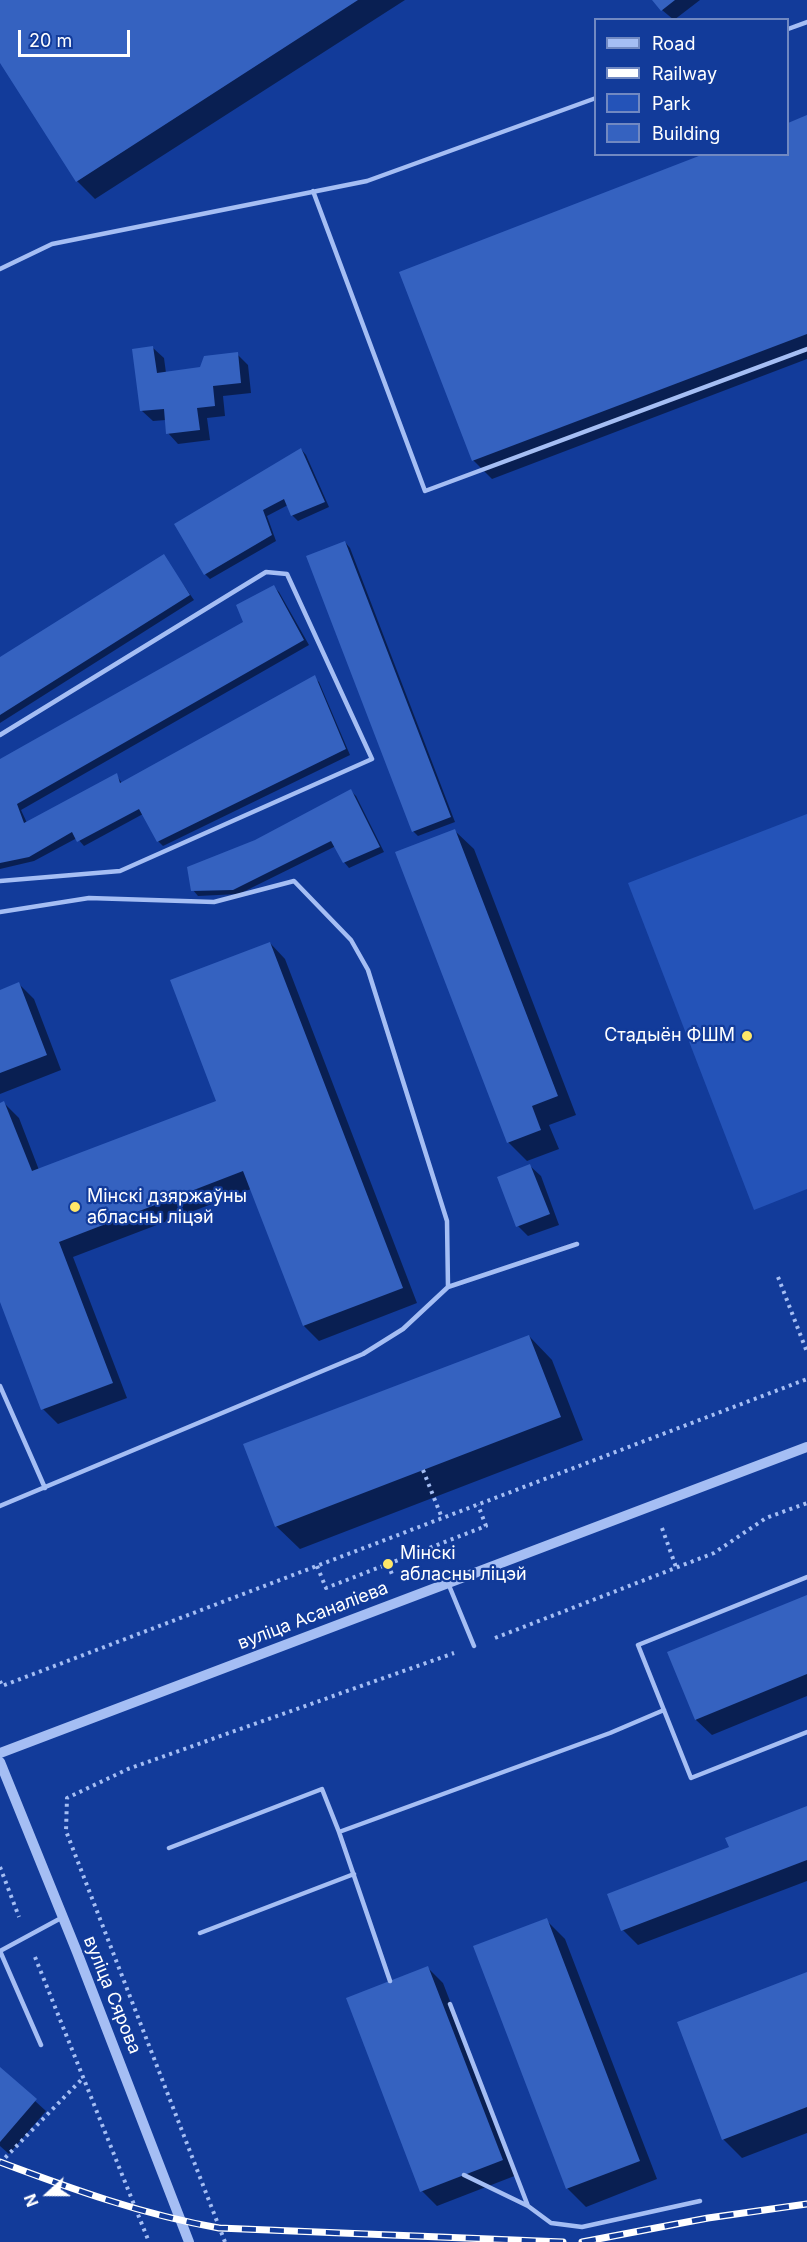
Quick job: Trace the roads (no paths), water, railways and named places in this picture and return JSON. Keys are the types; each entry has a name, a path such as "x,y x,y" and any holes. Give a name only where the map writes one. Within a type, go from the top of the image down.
{"street":[{"name":"вуліца Асаналіева","path":"0,1753 807,1447"},
{"name":"вуліца Сярова","path":"0,1762 63,1917 189,2242"}],"lane":[{"path":"789,29 807,22"},
{"path":"0,269 52,244 367,181 594,99"},
{"path":"313,191 425,491 807,349"},
{"path":"0,735 266,572 287,574 372,759 120,871 0,880"},
{"path":"0,912 88,898 214,902 294,881 351,940 368,970 447,1221 448,1287"},
{"path":"0,1506 363,1354 403,1329 448,1287 577,1244"},
{"path":"0,1386 45,1488"},
{"path":"807,1577 638,1645 691,1779 807,1732"},
{"path":"448,1583 474,1646"},
{"path":"339,1832 587,1742 664,1710"},
{"path":"169,1848 322,1790 339,1832 390,1980"},
{"path":"200,1933 354,1874"},
{"path":"41,2045 0,1951 63,1917"},
{"path":"450,2004 528,2205"},
{"path":"464,2175 528,2205 550,2223 582,2227 700,2201"}],"railway":[{"path":"0,2162 136,2209 219,2228 563,2242"},
{"path":"582,2242 708,2218 807,2204"}],"place":[{"name":"Стадыён ФШМ","path":"747,1036"},
{"name":"Мінскі дзяржаўны абласны ліцэй","path":"75,1207"},
{"name":"Мінскі абласны ліцэй","path":"388,1564"}]}
